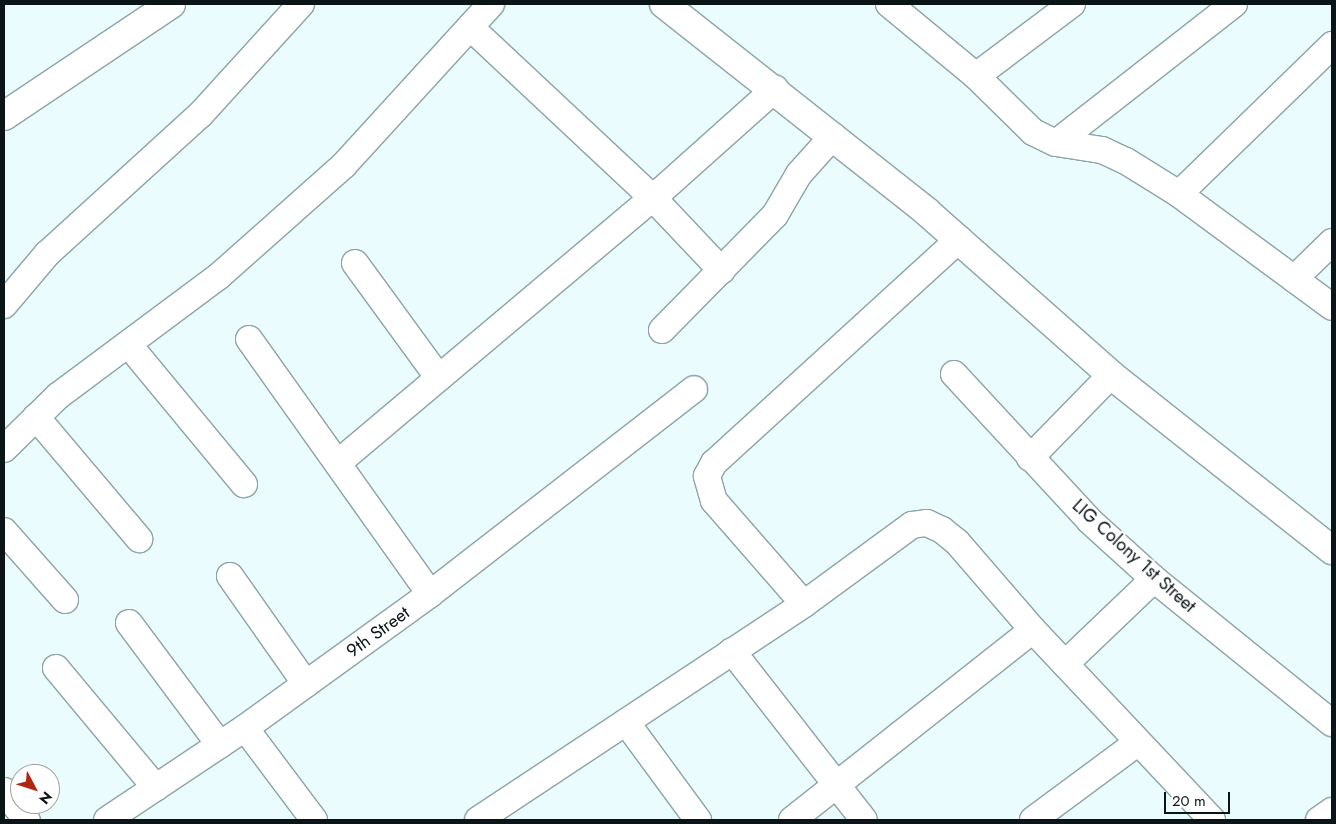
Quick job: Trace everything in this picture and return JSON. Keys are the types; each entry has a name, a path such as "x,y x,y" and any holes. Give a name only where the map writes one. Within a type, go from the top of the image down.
{"street":[{"path":"4,116 171,4"},
{"path":"4,306 47,254 200,115 301,4"},
{"path":"4,449 58,396 219,276 344,165 491,4"},
{"path":"664,4 775,89 959,239 1111,375 1332,550"},
{"path":"890,4 976,76 1022,124 1056,143 1102,150 1126,161 1179,194 1332,308"},
{"path":"976,76 1072,4"},
{"path":"1056,143 1234,4"},
{"path":"470,28 653,198 722,271"},
{"path":"1179,194 1332,45"},
{"path":"339,462 653,198 775,89"},
{"path":"662,330 722,271 775,214 799,174 832,136"},
{"path":"804,604 714,501 707,476 714,463 959,239"},
{"path":"1294,279 1332,242"},
{"path":"355,263 439,378"},
{"path":"249,339 339,462 430,594"},
{"path":"128,344 244,484"},
{"name":"LIG Colony 1st Street","path":"954,374 1090,521 1154,579 1332,723"},
{"path":"1030,458 1111,375"},
{"name":"9th Street","path":"117,818 156,788 245,728 430,594 694,389"},
{"path":"36,417 140,539"},
{"path":"478,820 804,604 912,525 927,523 957,542 1033,630 1137,743 1212,820"},
{"path":"4,531 65,600"},
{"path":"230,576 306,684"},
{"path":"1065,664 1154,579"},
{"path":"129,623 220,745"},
{"path":"792,820 1033,630"},
{"path":"732,651 864,820"},
{"path":"56,668 156,788"},
{"path":"626,722 698,820"},
{"path":"245,728 314,820"},
{"path":"1032,820 1137,743"},
{"path":"4,790 27,820"},
{"path":"1319,820 1332,811"}]}
